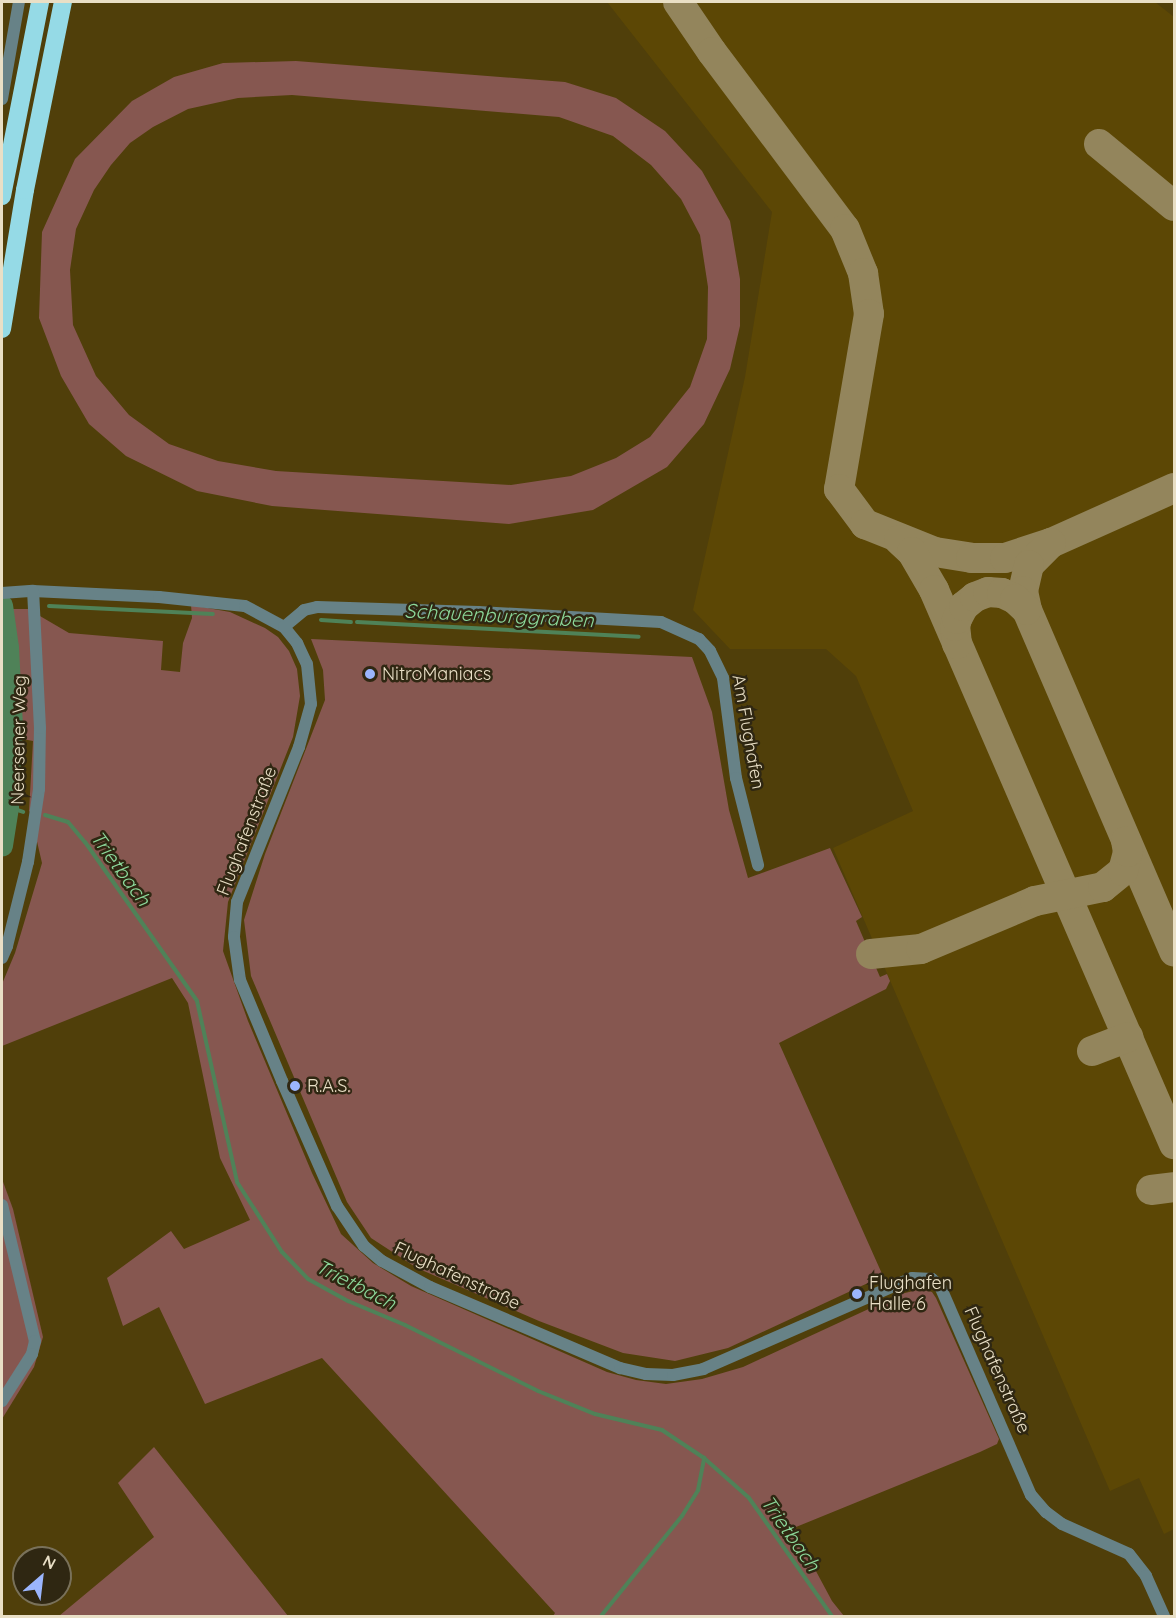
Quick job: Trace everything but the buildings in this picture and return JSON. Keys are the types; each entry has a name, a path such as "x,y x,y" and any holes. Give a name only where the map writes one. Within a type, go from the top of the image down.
{"highway":[{"path":"2,195 40,2"},
{"path":"2,329 25,190 63,2"}],"street":[{"path":"2,99 19,2"},
{"name":"Flughafenstraße","path":"2,593 33,591 206,600 245,606 284,627 297,643 307,664 311,704 299,747 237,902 234,937 240,980 282,1081 337,1206 364,1246 382,1261 430,1287 620,1368 646,1374 673,1375 703,1369 912,1278 932,1280 940,1286 1031,1495 1046,1512 1062,1524 1129,1554 1146,1576 1164,1617"},
{"name":"Neersener Weg","path":"2,958 28,862 39,789 39,716 33,591"},
{"name":"Am Flughafen","path":"284,627 304,610 317,607 478,612 661,622 699,639 710,651 723,678 736,778 758,866"},
{"path":"2,1205 35,1341 32,1354 2,1401"}],"shaded area":[{"path":"607,2 1155,2 1174,17 1174,1529 1164,1534 1139,1478 1110,1491 833,848 913,811 856,676 826,649 730,649 693,610 745,377 772,212"},
{"path":"296,61 565,82 616,98 665,131 702,171 730,221 740,279 740,326 730,369 704,424 667,467 593,510 509,524 272,506 197,491 126,456 89,424 61,376 39,318 42,232 75,159 132,101 174,77 223,63","holes":["292,95 559,117 613,136 651,165 681,199 700,235 708,287 707,339 690,387 650,437 616,458 571,476 511,485 276,471 218,461 169,444 129,415 96,376 73,325 70,270 76,229 94,190 111,165 130,143 153,127 188,109 238,98"]},
{"path":"191,605 230,612 265,628 278,637 289,651 297,669 300,696 293,737 228,902 223,951 248,1021 312,1173 341,1234 373,1263 411,1286 607,1372 636,1380 666,1384 702,1379 743,1367 901,1294 921,1289 932,1292 936,1298 999,1439 997,1444 980,1452 796,1527 795,1532 832,1601 844,1616 553,1616 555,1613 322,1358 205,1404 159,1307 123,1326 107,1278 171,1231 184,1249 250,1220 220,1158 188,1003 172,978 2,1046 2,984 15,953 42,863 35,833 38,819 29,811 33,741 17,738 5,609 28,609 69,633 163,641 161,670 180,672 183,643 192,618"},
{"path":"2,636 5,728 2,766"},
{"path":"311,639 692,657 712,712 729,810 748,878 830,848 862,917 856,921 880,977 887,974 890,981 886,989 779,1043 883,1276 728,1348 675,1361 623,1353 539,1321 417,1268 371,1238 347,1202 251,976 244,920 265,854 325,700 323,670"},
{"path":"2,1179 13,1209 43,1337 34,1367 2,1419"},
{"path":"154,1447 288,1616 59,1616 154,1537 118,1483"}],"waterway":[{"path":"2,605 8,647 12,727 8,807 2,846"},
{"name":"Schauenburggraben","path":"49,606 213,614"},
{"name":"Schauenburggraben","path":"321,620 351,622"},
{"name":"Schauenburggraben","path":"357,622 639,637"},
{"name":"Trietbach","path":"8,807 23,812"},
{"name":"Trietbach","path":"45,815 68,822 85,842 197,1001 237,1182 282,1252 308,1279 348,1301 405,1325 538,1391 595,1414 662,1430 704,1458 749,1498 832,1616"},
{"path":"601,1616 682,1516 698,1490 704,1458"}],"taxiway":[{"path":"678,2 712,52 845,229 863,273 869,314 839,489 865,524 935,552 971,558 1005,558 1051,543"},
{"path":"1099,144 1174,206"},
{"path":"1174,488 1051,543 1029,565 1023,591 1027,610 1174,952"},
{"path":"899,540 912,552 934,590 1174,1144"},
{"path":"957,644 955,626 957,619 964,606 975,597 988,592 1002,593 1015,599 1027,610"},
{"path":"871,954 921,949 1035,901 1103,887 1123,871 1128,852 1126,841"},
{"path":"1092,1051 1128,1037"},
{"path":"1151,1190 1174,1187"}],"place":[{"name":"NitroManiacs","path":"370,674"},
{"name":"R.A.S.","path":"295,1086"},
{"name":"Flughafen Halle 6","path":"857,1294"}]}
